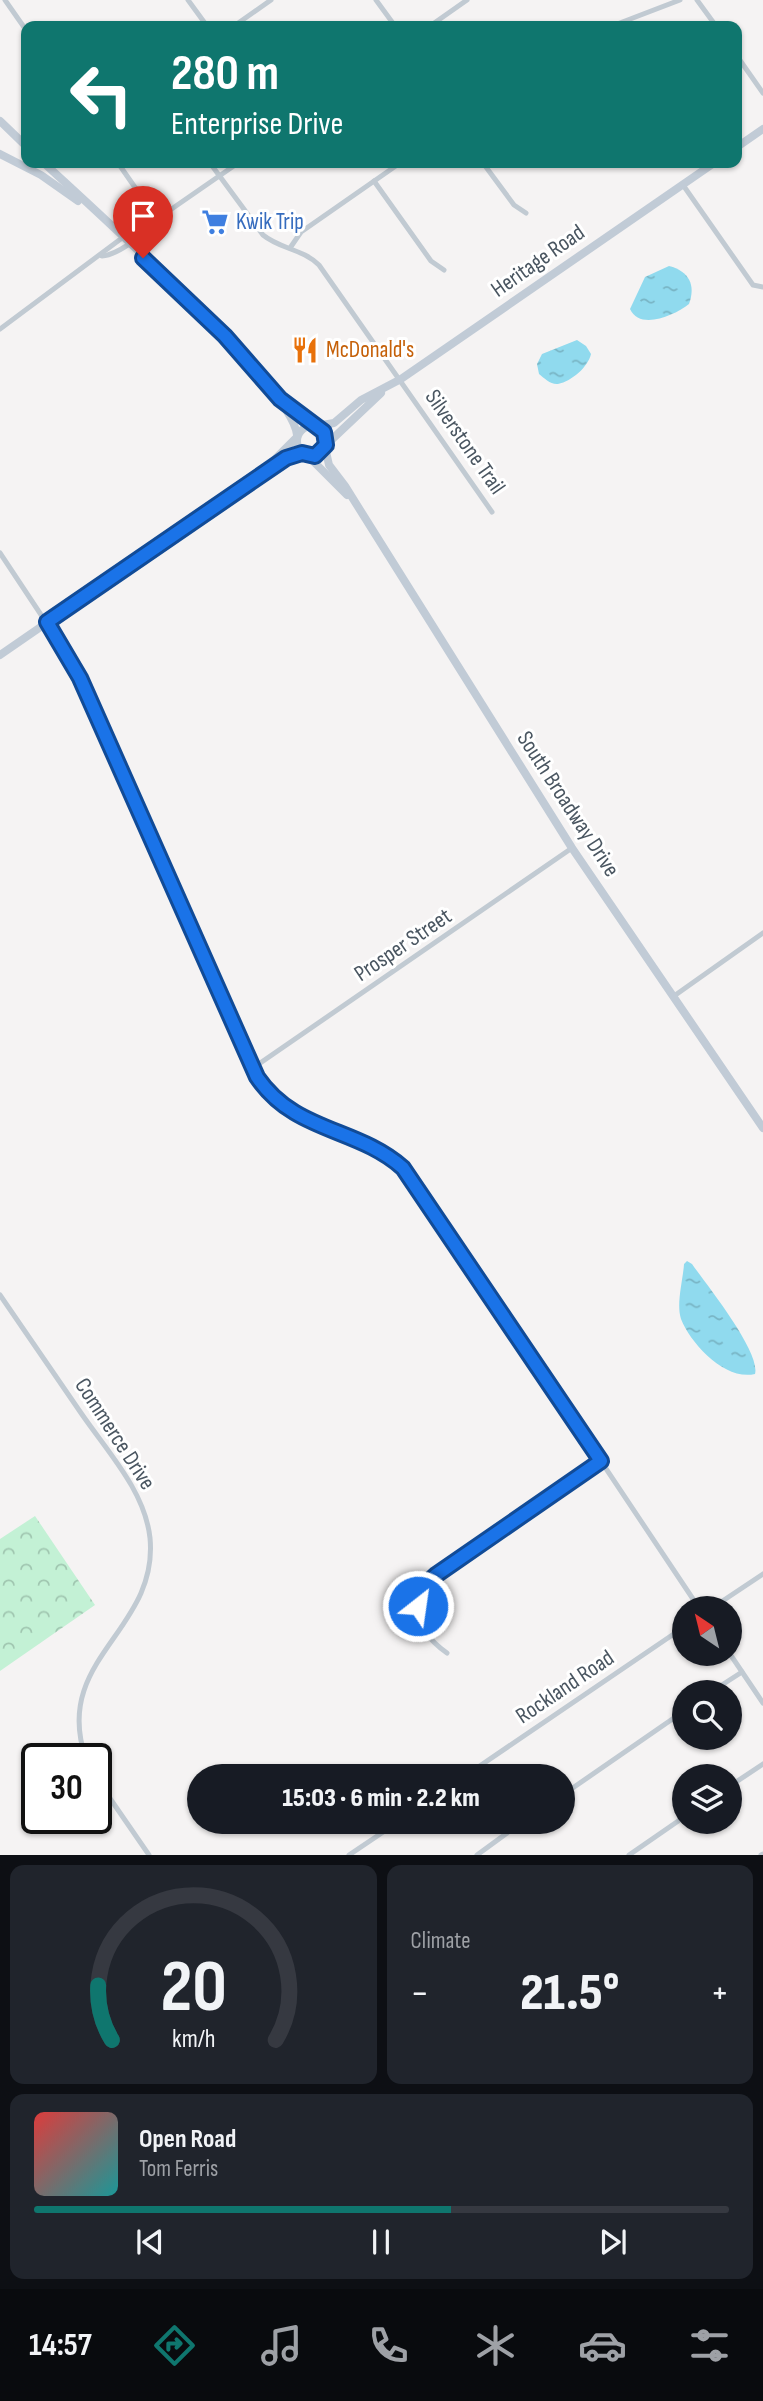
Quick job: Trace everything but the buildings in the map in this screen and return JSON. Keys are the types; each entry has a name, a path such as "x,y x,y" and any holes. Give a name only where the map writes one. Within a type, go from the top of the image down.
{"main road":[{"path":"0,121 21,141"},
{"path":"742,144 763,129"},
{"path":"0,154 21,165"},
{"path":"27,168 92,210"},
{"path":"49,168 217,328 280,399 293,418 297,446 305,454"},
{"name":"Heritage Road","path":"315,426 334,423 361,400 401,379 707,168"},
{"name":"Heritage Road","path":"326,446 383,390"},
{"path":"0,655 290,456 317,455 326,446 325,433 280,399"},
{"path":"258,477 305,427 315,426"},
{"name":"South Broadway Drive","path":"326,446 329,465 572,849 763,1128"},
{"name":"South Broadway Drive","path":"305,454 350,496"}],"street":[{"path":"5,0 21,23"},
{"path":"188,0 203,21"},
{"path":"241,21 271,0"},
{"path":"376,0 391,21"},
{"path":"437,21 467,0"},
{"path":"625,21 680,0"},
{"path":"697,0 712,21"},
{"path":"742,63 763,93"},
{"path":"121,168 157,219"},
{"name":"Silverstone Trail","path":"213,168 262,235 272,242 305,253 319,265 492,512"},
{"path":"0,329 231,168"},
{"path":"290,248 301,232 393,168"},
{"path":"487,168 514,205 526,213"},
{"path":"374,181 431,261 444,270"},
{"path":"683,185 753,285 763,287"},
{"path":"0,553 47,622 80,678 253,1068 273,1098 293,1114 373,1147 403,1168 691,1596"},
{"name":"Prosper Street","path":"253,1068 572,849"},
{"path":"674,996 763,933"},
{"name":"Commerce Drive","path":"0,1294 132,1488 149,1531 149,1567 141,1598 94,1664 85,1685 79,1724 83,1743"},
{"path":"447,1653 433,1644 419,1620 418,1606 425,1585 601,1461"},
{"path":"730,1596 763,1574"},
{"name":"Rockland Road","path":"483,1764 672,1635"},
{"path":"738,1666 763,1703"},
{"path":"730,1680 742,1672"},
{"path":"575,1786 672,1719"},
{"path":"742,1778 763,1764"},
{"path":"112,1801 149,1855"},
{"path":"629,1855 672,1825"},
{"path":"349,1855 380,1834"},
{"path":"477,1855 506,1834"}],"green space":[{"path":"35,1516 95,1605 0,1671 0,1539"}],"water":[{"path":"669,266 682,271 689,280 692,291 689,304 658,319 641,319 635,316 630,309 645,277"},
{"path":"577,340 586,346 591,354 579,373 558,384 539,374 537,364 542,354"},
{"path":"687,1261 720,1302 741,1335 750,1350 755,1374 744,1375 721,1366 701,1349 686,1329 679,1306 684,1264"}],"place":[{"name":"Kwik Trip","path":"215,222"},
{"name":"McDonald's","path":"305,350"}],"route":[{"path":"143,258 225,336 280,399 324,432 326,445 323,451 315,456 302,453 286,458 47,622 80,678 257,1077 273,1098 293,1114 373,1147 403,1168 412,1178 601,1461 436,1575 425,1585 418,1606"}]}
